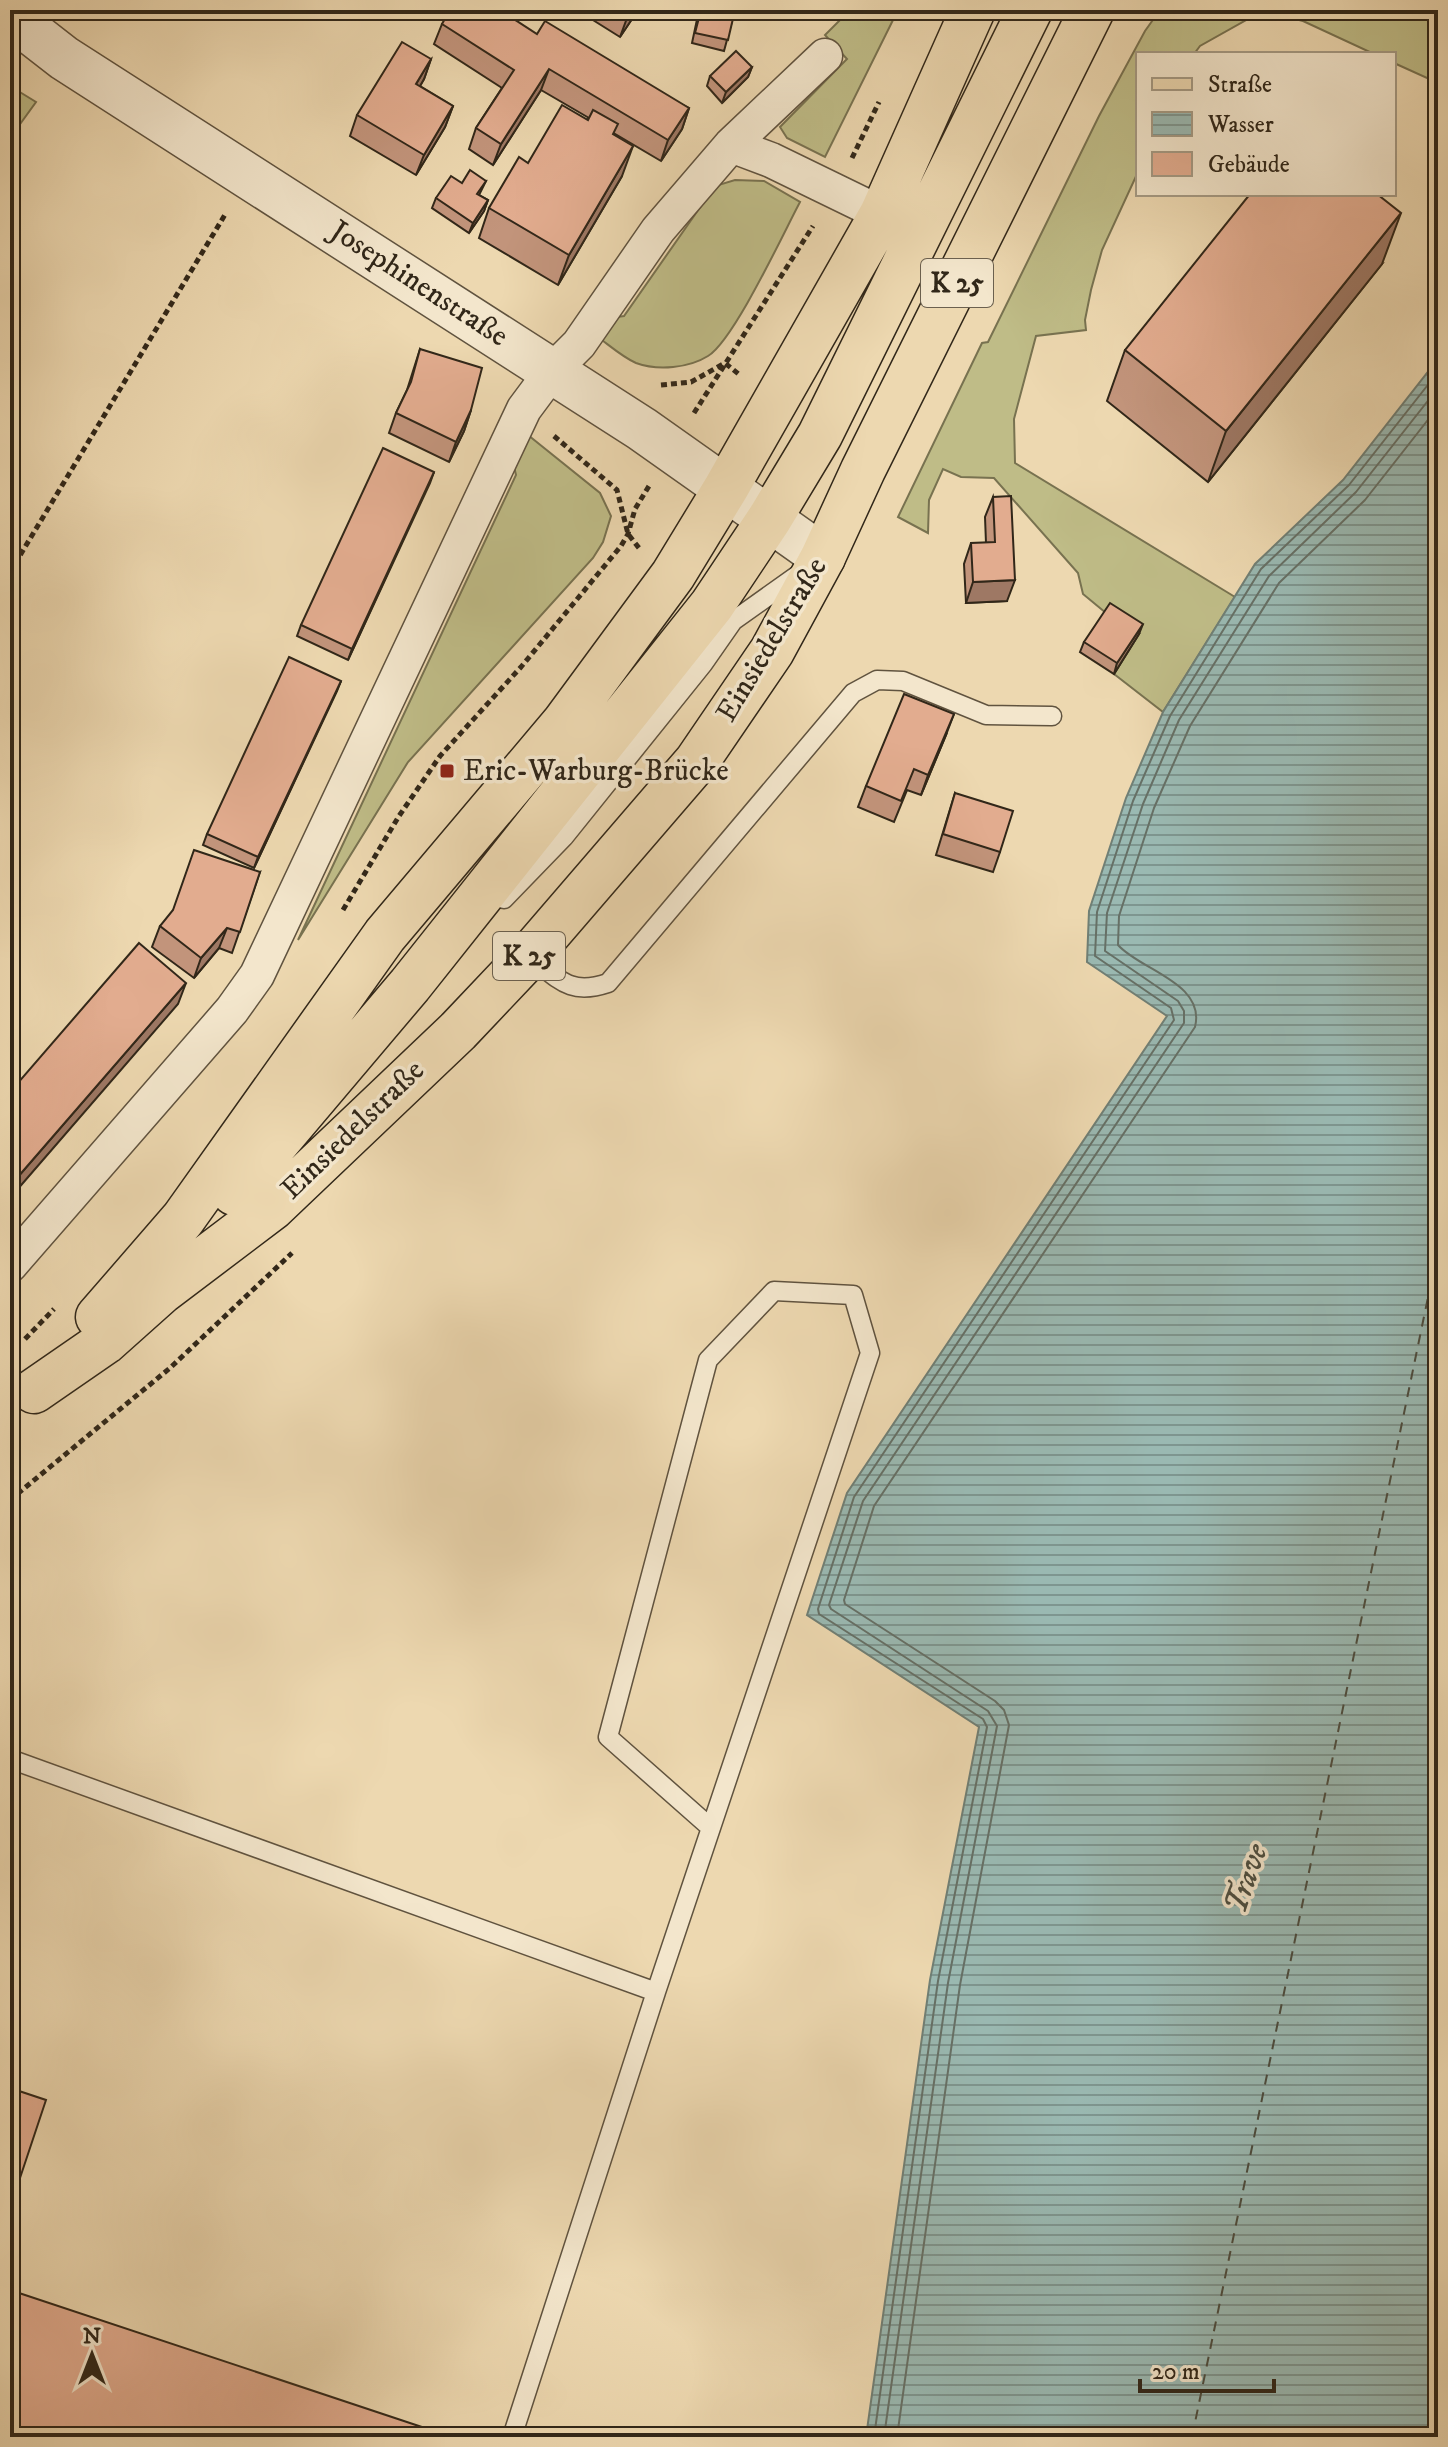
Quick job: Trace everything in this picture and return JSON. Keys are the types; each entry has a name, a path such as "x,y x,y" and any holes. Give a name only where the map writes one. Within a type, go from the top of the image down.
{"main road":[{"name":"Einsiedelstraße","path":"22,1402 183,1219 385,935 564,723 673,575 882,214 973,10"},
{"name":"Einsiedelstraße","path":"161,1292 242,1182 410,985 712,605 820,435 1030,10"},
{"name":"Einsiedelstraße","path":"22,1402 105,1342 161,1292 272,1208 458,1031 529,956 697,761 772,651 823,557 863,470 1092,10"}],"street":[{"name":"Josephinenstraße","path":"10,17 64,58 553,370 823,557"},
{"path":"10,1265 232,1010 257,975 524,409 553,370 579,344 658,230 731,145 825,56"},
{"path":"731,145 771,160 882,214"}],"lane":[{"path":"330,1080 564,837 703,664 733,621 823,557"},
{"path":"529,956 572,987 589,989 608,983 853,693 877,680 903,681 986,715 1052,716"},
{"path":"512,2437 656,1992 711,1828 870,1353 853,1295 774,1291 708,1360 692,1420 608,1737 711,1828"},
{"path":"10,1759 656,1992"}],"path":[{"path":"628,534 635,509 671,449 835,192 883,93"},
{"path":"10,572 242,170"},
{"path":"655,386 691,382 725,363"}],"shaded area":[{"path":"850,10 898,10 825,157 787,138 780,127 847,59 825,35"},
{"path":"1160,10 1438,10 1438,83 1396,64 1396,52 1370,52 1303,21 1268,12 1250,18 1200,46 1196,52 1136,52 1136,176 1102,250 1085,320 1086,330 1036,336 1014,419 1015,463 1235,597 1163,712 1114,674 1106,613 1083,594 1078,573 994,478 961,477 943,469 929,500 928,533 898,517 982,343 988,342 1099,116 1145,31"},
{"path":"10,86 36,102 10,138"},
{"path":"735,180 764,181 800,202 744,309 719,346 708,356 692,363 654,367 636,363 595,335 610,318 624,316 715,186"},
{"path":"523,431 600,493 611,516 603,542 593,558 408,762 298,940 516,475 511,454"}],"water":[{"name":"Trave","path":"1438,359 1438,2437 866,2437 930,1980 979,1727 807,1615 847,1493 1167,1016 1087,962 1089,911 1126,798 1163,712 1255,564 1343,480"}],"building":[{"path":"450,10 500,10 537,34 545,21 689,108 668,140 549,69 501,144 476,128 514,70 442,24"},
{"path":"701,10 735,10 728,40 695,33"},
{"path":"402,42 431,59 416,84 453,106 424,155 357,115"},
{"path":"736,51 752,67 726,92 710,76"},
{"path":"562,105 588,120 593,110 618,124 613,134 633,146 569,255 489,208 519,157 528,163"},
{"path":"470,170 486,181 477,194 488,200 473,223 436,198 451,176 462,183"},
{"path":"1248,196 1380,196 1401,213 1226,431 1125,350"},
{"path":"420,349 482,368 471,410 456,442 396,413 411,382"},
{"path":"383,448 434,472 352,649 301,625"},
{"path":"1011,496 1015,580 973,582 971,543 995,542 993,497"},
{"path":"1110,603 1143,624 1117,663 1084,642"},
{"path":"289,657 341,681 258,857 207,834"},
{"path":"904,694 954,714 928,775 914,769 901,801 866,786"},
{"path":"955,793 1013,811 1000,852 943,834"},
{"path":"194,850 260,872 240,932 227,928 201,958 160,926 173,910"},
{"path":"139,943 186,983 10,1186 10,1092"},
{"path":"10,2088 46,2100 10,2208"},
{"path":"10,2290 446,2435 446,2437 10,2437"}],"ferry route":[{"path":"1192,2437 1438,1249"}],"place":[{"name":"Eric-Warburg-Brücke","path":"447,771"}]}
